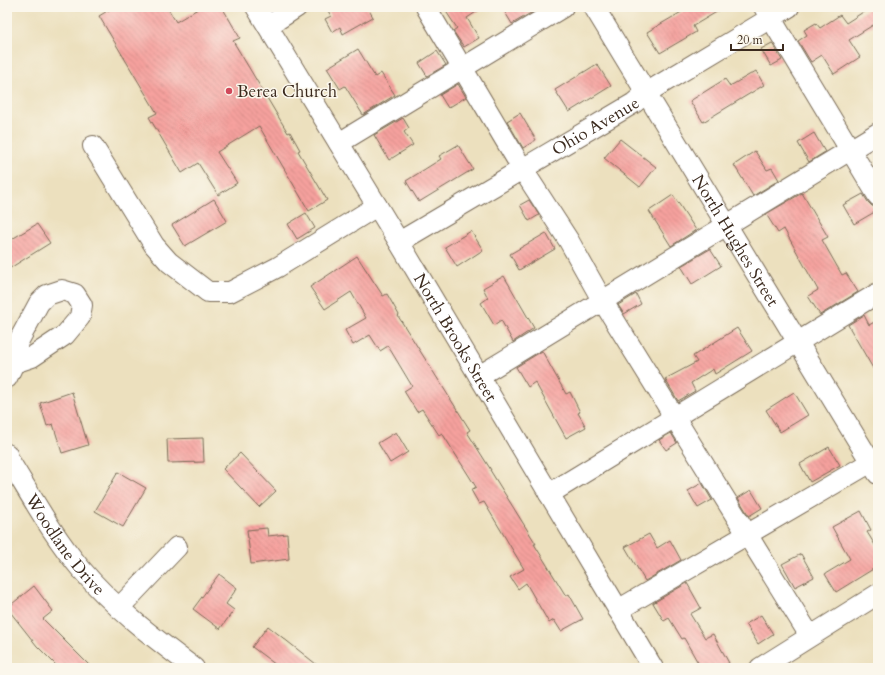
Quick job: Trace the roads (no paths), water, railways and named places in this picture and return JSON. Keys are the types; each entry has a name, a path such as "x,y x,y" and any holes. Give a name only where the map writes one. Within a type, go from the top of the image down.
{"street":[{"name":"North Brooks Street","path":"256,7 399,242 653,668"},
{"path":"268,26 297,7"},
{"path":"426,7 522,170 569,241 602,300 810,636"},
{"path":"338,142 563,7"},
{"name":"North Hughes Street","path":"594,7 798,342 876,465"},
{"name":"Ohio Avenue","path":"399,242 634,103 646,93 768,12 789,7"},
{"path":"768,12 878,196"},
{"path":"479,376 878,133"},
{"path":"93,146 154,245 169,262 208,292 230,292 278,267 377,206"},
{"path":"549,494 878,293"},
{"name":"Woodlane Drive","path":"7,454 9,460 50,526 81,569 119,608 150,635 194,668"},
{"path":"618,610 747,535 876,465"},
{"name":"Woodlane Drive","path":"119,608 177,547"},
{"path":"760,668 878,594"}],"place":[{"name":"Berea Church","path":"229,91"}]}
